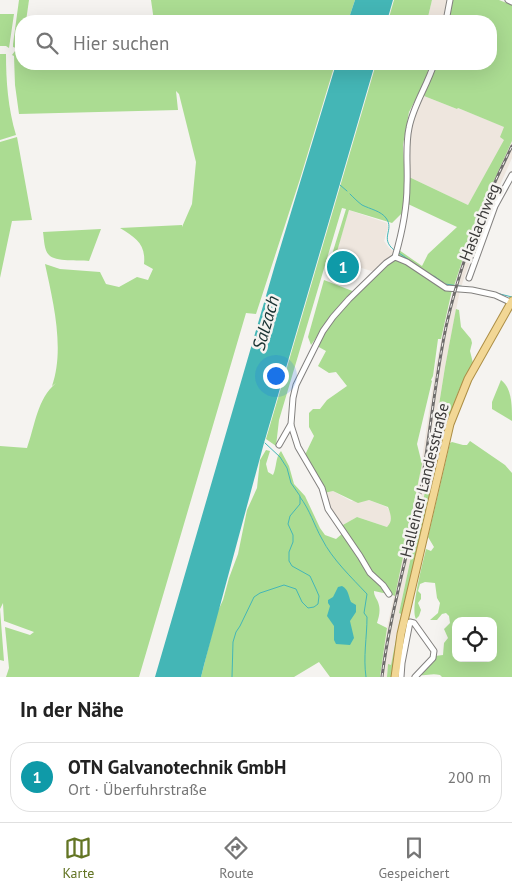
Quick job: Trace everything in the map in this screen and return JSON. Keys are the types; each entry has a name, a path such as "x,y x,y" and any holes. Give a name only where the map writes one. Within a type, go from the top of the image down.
{"main road":[{"name":"Halleiner Landesstraße","path":"395,677 401,634 450,424 468,379 512,302"}],"street":[{"path":"447,15 450,0"},
{"path":"508,0 512,2"},
{"path":"389,594 385,587 370,573 328,509 322,488 298,447 291,424 293,398 296,385 323,331 333,317 349,299 395,256 404,222 407,185 406,145 409,126 432,70"},
{"name":"Haslachweg","path":"469,278 495,206 512,175"},
{"path":"395,256 446,288 472,290 495,295 512,302"},
{"path":"280,444 291,424"},
{"path":"401,677 410,622 414,623 434,651 433,658 415,677"}],"shaded area":[{"path":"432,0 448,0 445,15 428,15"},
{"path":"424,96 505,127 505,140 468,205 409,177 409,141 413,120"},
{"path":"512,141 512,158 482,226 460,290 445,367 426,487 399,613 401,614 391,666 388,664 387,677 380,677 387,628 418,486 436,364 448,310 468,242 495,176"},
{"path":"349,210 387,223 388,228 384,241 395,252 375,272 334,260"},
{"path":"333,491 351,501 369,500 387,507 392,515 390,524 387,527 357,517 341,526 329,508 324,493"}],"green space":[{"path":"19,0 29,0 27,15 17,15"},
{"path":"151,0 355,0 350,15 153,15"},
{"path":"394,0 432,0 428,15 390,15"},
{"path":"453,0 499,0 512,5 512,141 475,222 454,286 431,277 398,255 399,250 422,266 428,254 457,227 408,204 409,177 468,205 504,140 500,137 504,127 424,96 434,70 497,70 497,15 450,15"},
{"path":"0,14 14,14 9,48 0,46"},
{"path":"15,29 15,48 13,44"},
{"path":"15,51 15,70 333,70 256,314 246,313 139,677 6,677 9,668 5,627 30,635 34,632 4,621 3,603 0,609 0,446 27,448 37,413 50,389 56,383 52,386 58,357 58,341 45,264 60,269 100,272 106,284 119,287 137,277 148,280 153,269 144,264 142,246 120,228 182,225 182,227 192,204 196,162 179,94 176,91 178,110 19,114 15,85 14,56 12,55"},
{"path":"0,54 6,54 8,94 16,135 0,140"},
{"path":"374,70 428,70 425,81 409,112 403,145 405,185 402,213 392,223 349,210 334,262 330,261 346,209 342,208 279,420 276,446 266,439"},
{"path":"17,137 32,220 12,221 0,278 0,142"},
{"path":"101,229 89,261 56,259 46,251 43,232"},
{"path":"394,260 401,260 452,290 441,339 438,339 432,381 417,444 422,464 395,596 390,594 371,573 341,526 357,517 387,527 391,518 388,507 369,500 358,503 333,491 324,493 305,455 314,436 309,427 309,413 313,409 320,409 327,400 347,386 336,372 329,373 318,366 326,351 317,346 326,329 345,304"},
{"path":"324,280 355,292 333,314 311,345 308,337"},
{"path":"456,309 459,310 461,327 471,339 470,351 473,363 459,390 448,422 398,633 392,677 387,677 388,664 391,665 401,614 399,613 426,487"},
{"path":"501,380 505,383 509,393 512,421 492,409 492,402"},
{"path":"470,441 505,465 512,473 512,677 442,677 437,674 420,675 435,656 443,655 444,643 448,638 444,629 450,623 449,616 446,613 442,614 437,620 430,620 438,613 440,603 437,598 435,583 425,582 420,584 418,591 421,594 421,599 418,603 421,610 416,619 415,606 426,549 431,551 434,547 428,537 450,443 467,445"},
{"path":"266,450 270,451 266,464 268,472 273,475 281,451 289,466 294,484 305,496 325,535 336,539 343,533 388,594 374,591 379,608 377,623 387,628 380,677 330,677 319,662 294,677 201,677 217,613 238,554 247,510 257,488 260,460"},
{"path":"0,609 4,661 0,660"}],"water":[{"path":"355,0 393,0 389,15 350,15"},
{"name":"Salzach","path":"334,70 373,70 264,443 201,677 155,677 275,265"},
{"path":"342,586 347,591 351,602 356,605 356,612 350,621 354,638 350,645 336,644 334,640 334,626 327,616 330,606 328,600 333,597 338,587"}],"waterway":[{"path":"340,185 347,191"},
{"path":"350,194 362,205 386,218 389,226 387,238 394,250"},
{"path":"399,253 431,275"},
{"path":"434,276 445,284 480,289"},
{"path":"496,293 512,297"},
{"path":"232,677 233,642 236,632 254,597 284,585 296,589 302,602 308,608 318,604 319,596 310,576 292,566 289,561 293,535 288,524 290,516 300,504 300,496 291,483 287,468 280,457 265,443"},
{"path":"300,497 331,554 367,594 364,613 367,617 366,677"}],"railway":[{"path":"382,677 385,653 421,488 446,327 458,280 473,235 491,190 512,146"}],"place":[{"name":"OTN Galvanotechnik GmbH","path":"343,267"}]}
